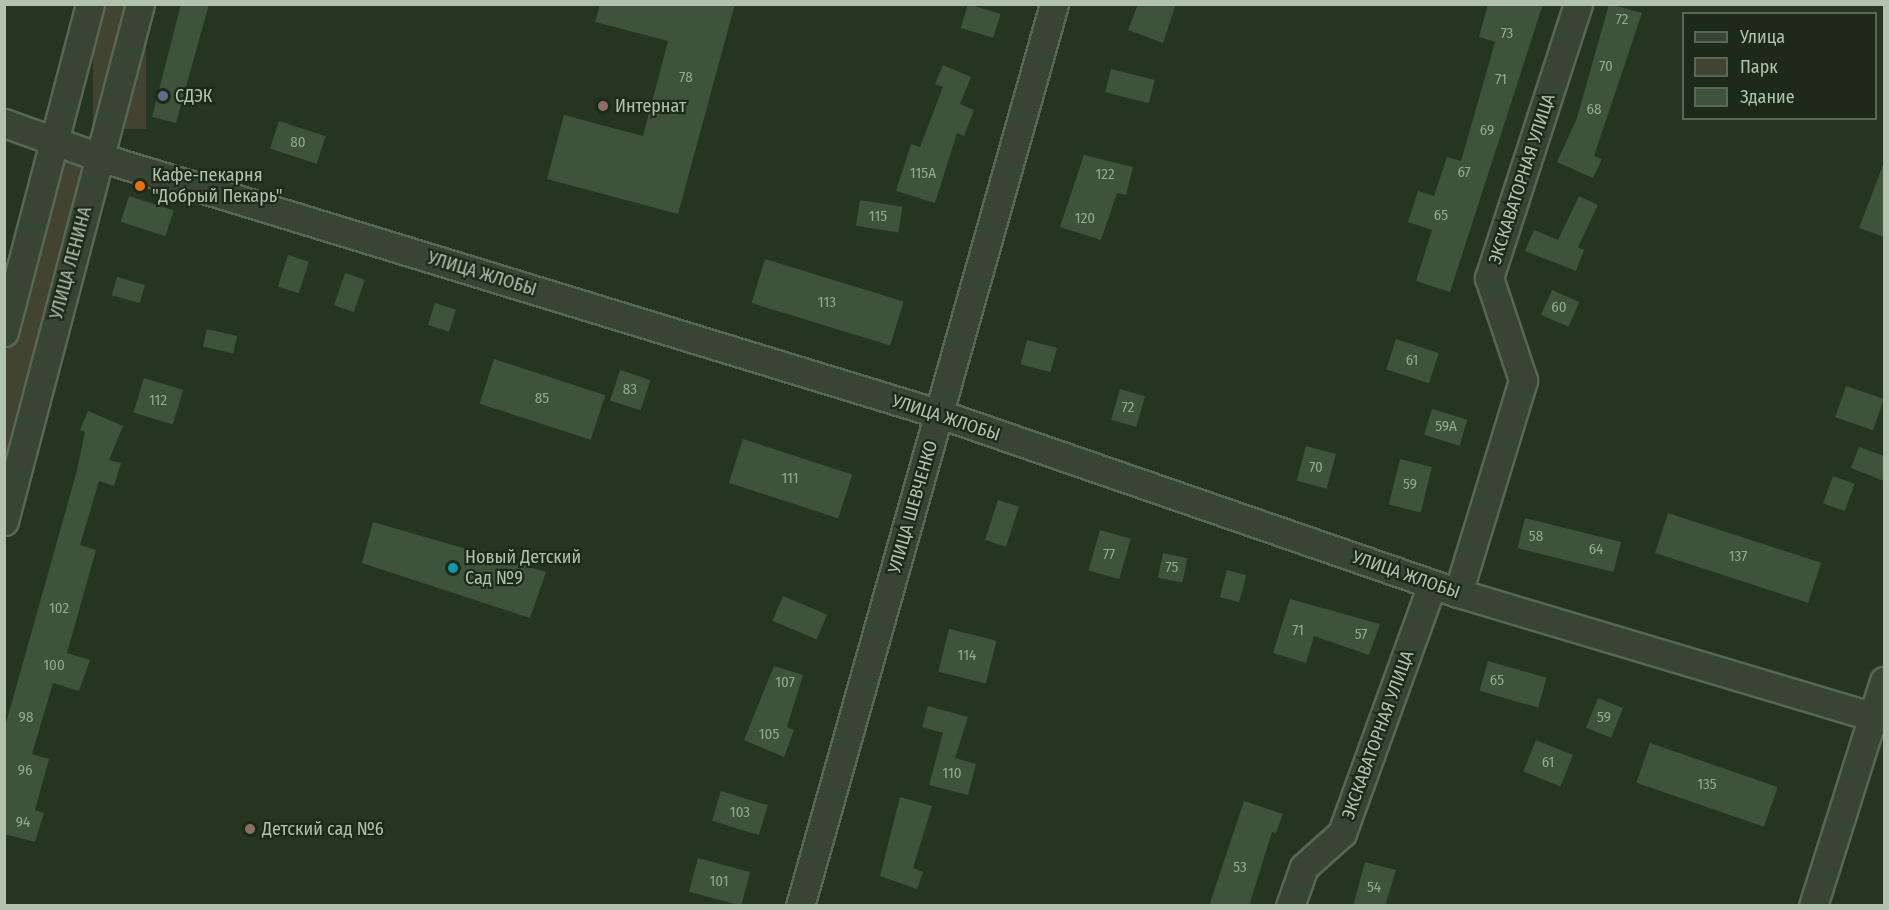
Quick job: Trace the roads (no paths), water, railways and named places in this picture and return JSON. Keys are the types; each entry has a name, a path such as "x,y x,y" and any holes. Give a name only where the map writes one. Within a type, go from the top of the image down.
{"street":[{"path":"4,332 90,4"},
{"name":"УЛИЦА ЛЕНИНА","path":"4,521 140,4"},
{"name":"УЛИЦА ШЕВЧЕНКО","path":"800,906 1054,4"},
{"name":"ЭКСКАВАТОРНАЯ УЛИЦА","path":"1458,593 1523,380 1489,278 1578,4"},
{"name":"УЛИЦА ЖЛОБЫ","path":"4,123 53,143 940,414 1432,585 1879,719"},
{"name":"ЭКСКАВАТОРНАЯ УЛИЦА","path":"1290,906 1304,867 1342,833 1432,585"},
{"path":"1813,906 1879,719 1884,681"}],"place":[{"name":"СДЭК","path":"163,96"},
{"name":"Интернат","path":"603,106"},
{"name":"Кафе-пекарня \"Добрый Пекарь\"","path":"140,186"},
{"name":"Новый Детский Сад №9","path":"453,568"},
{"name":"Детский сад №6","path":"250,829"}]}
